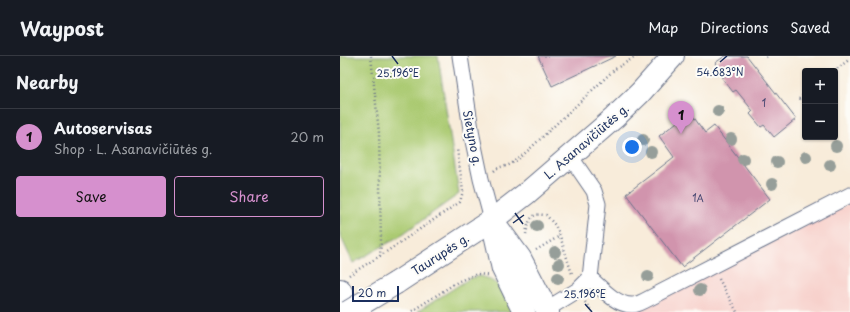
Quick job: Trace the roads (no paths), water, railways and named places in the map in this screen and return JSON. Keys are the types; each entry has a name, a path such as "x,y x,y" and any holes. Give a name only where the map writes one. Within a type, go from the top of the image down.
{"main road":[{"name":"L. Asanavičiūtės g.","path":"492,220 527,193 614,118 640,93 672,56"},
{"name":"Taurupės g.","path":"348,312 396,283 492,220"},
{"path":"492,220 520,258 548,310"},
{"path":"492,220 503,269 524,312"},
{"path":"343,283 351,312"}],"street":[{"name":"Sietyno g.","path":"460,56 472,136 481,180 492,220"},
{"path":"548,310 578,290 590,278 598,204 594,191 570,156"},
{"path":"590,278 614,298 624,304 633,305 644,301 850,195"}],"place":[{"name":"Autoservisas","path":"681,134"}]}
